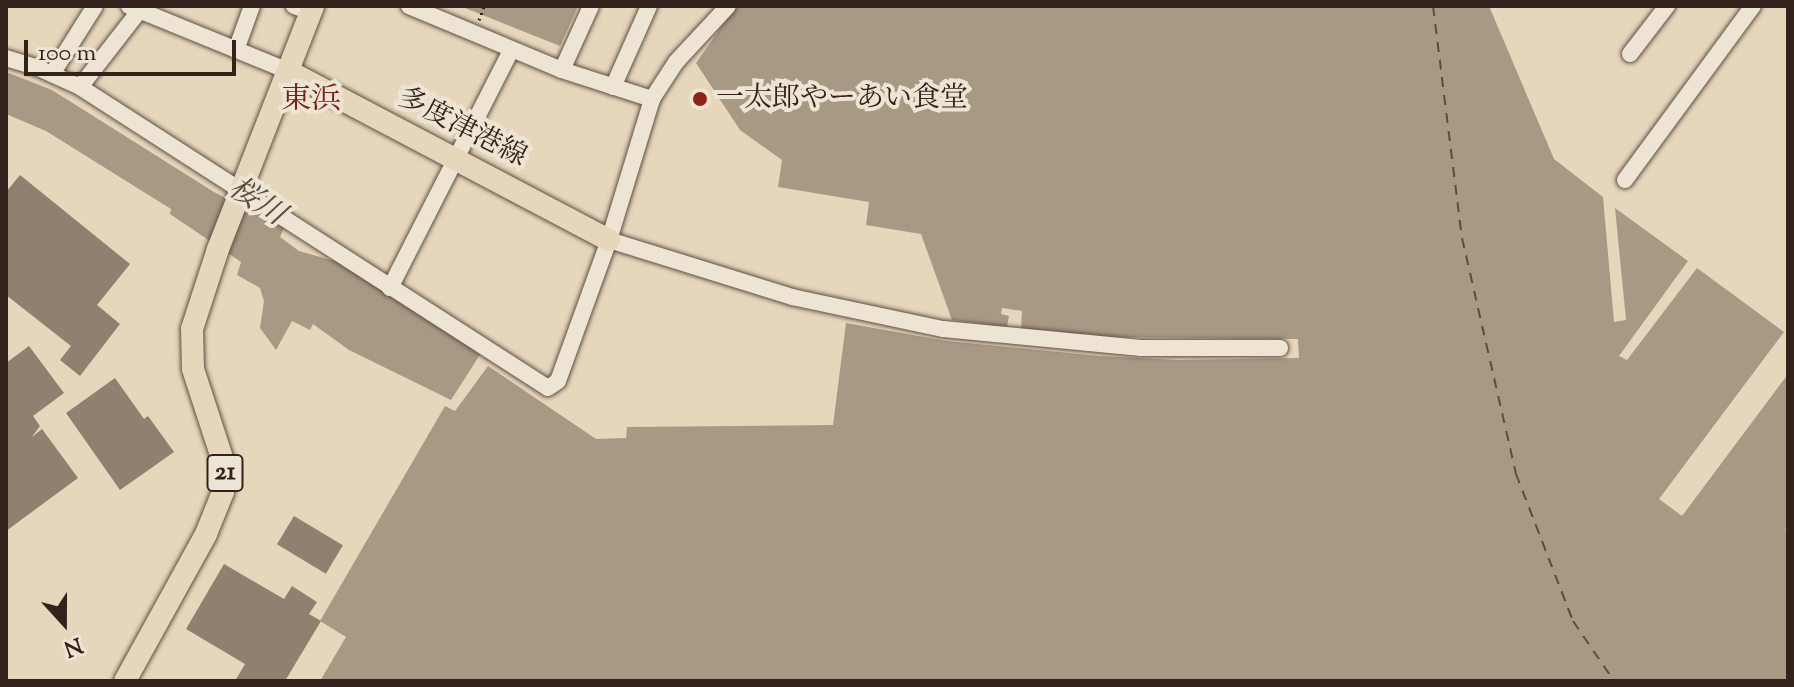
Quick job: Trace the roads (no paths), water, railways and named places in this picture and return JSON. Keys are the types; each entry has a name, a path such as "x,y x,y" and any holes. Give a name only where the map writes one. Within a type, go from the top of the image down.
{"main road":[{"name":"21","path":"125,681 206,534 223,492 225,467 191,352 192,329 218,249 288,71 306,8"},
{"name":"多度津港線","path":"288,71 456,156 609,240"}],"street":[{"path":"52,74 95,6"},
{"path":"236,50 252,6"},
{"path":"409,6 562,70 652,99"},
{"path":"562,70 591,6"},
{"path":"613,87 649,6"},
{"path":"6,58 80,87 548,388 558,381 609,240 652,99 676,62 728,6"},
{"path":"1630,54 1667,6"},
{"path":"1625,180 1753,6"},
{"path":"80,87 134,8 288,71"},
{"path":"390,288 512,49"},
{"path":"609,240 792,297 943,329 1141,348 1280,348"}],"place":[{"name":"一太郎やーあい食堂","path":"700,99"}],"district":[{"name":"東浜","path":"311,101"}],"water label":[{"name":"桜川","path":"256,203"}]}
